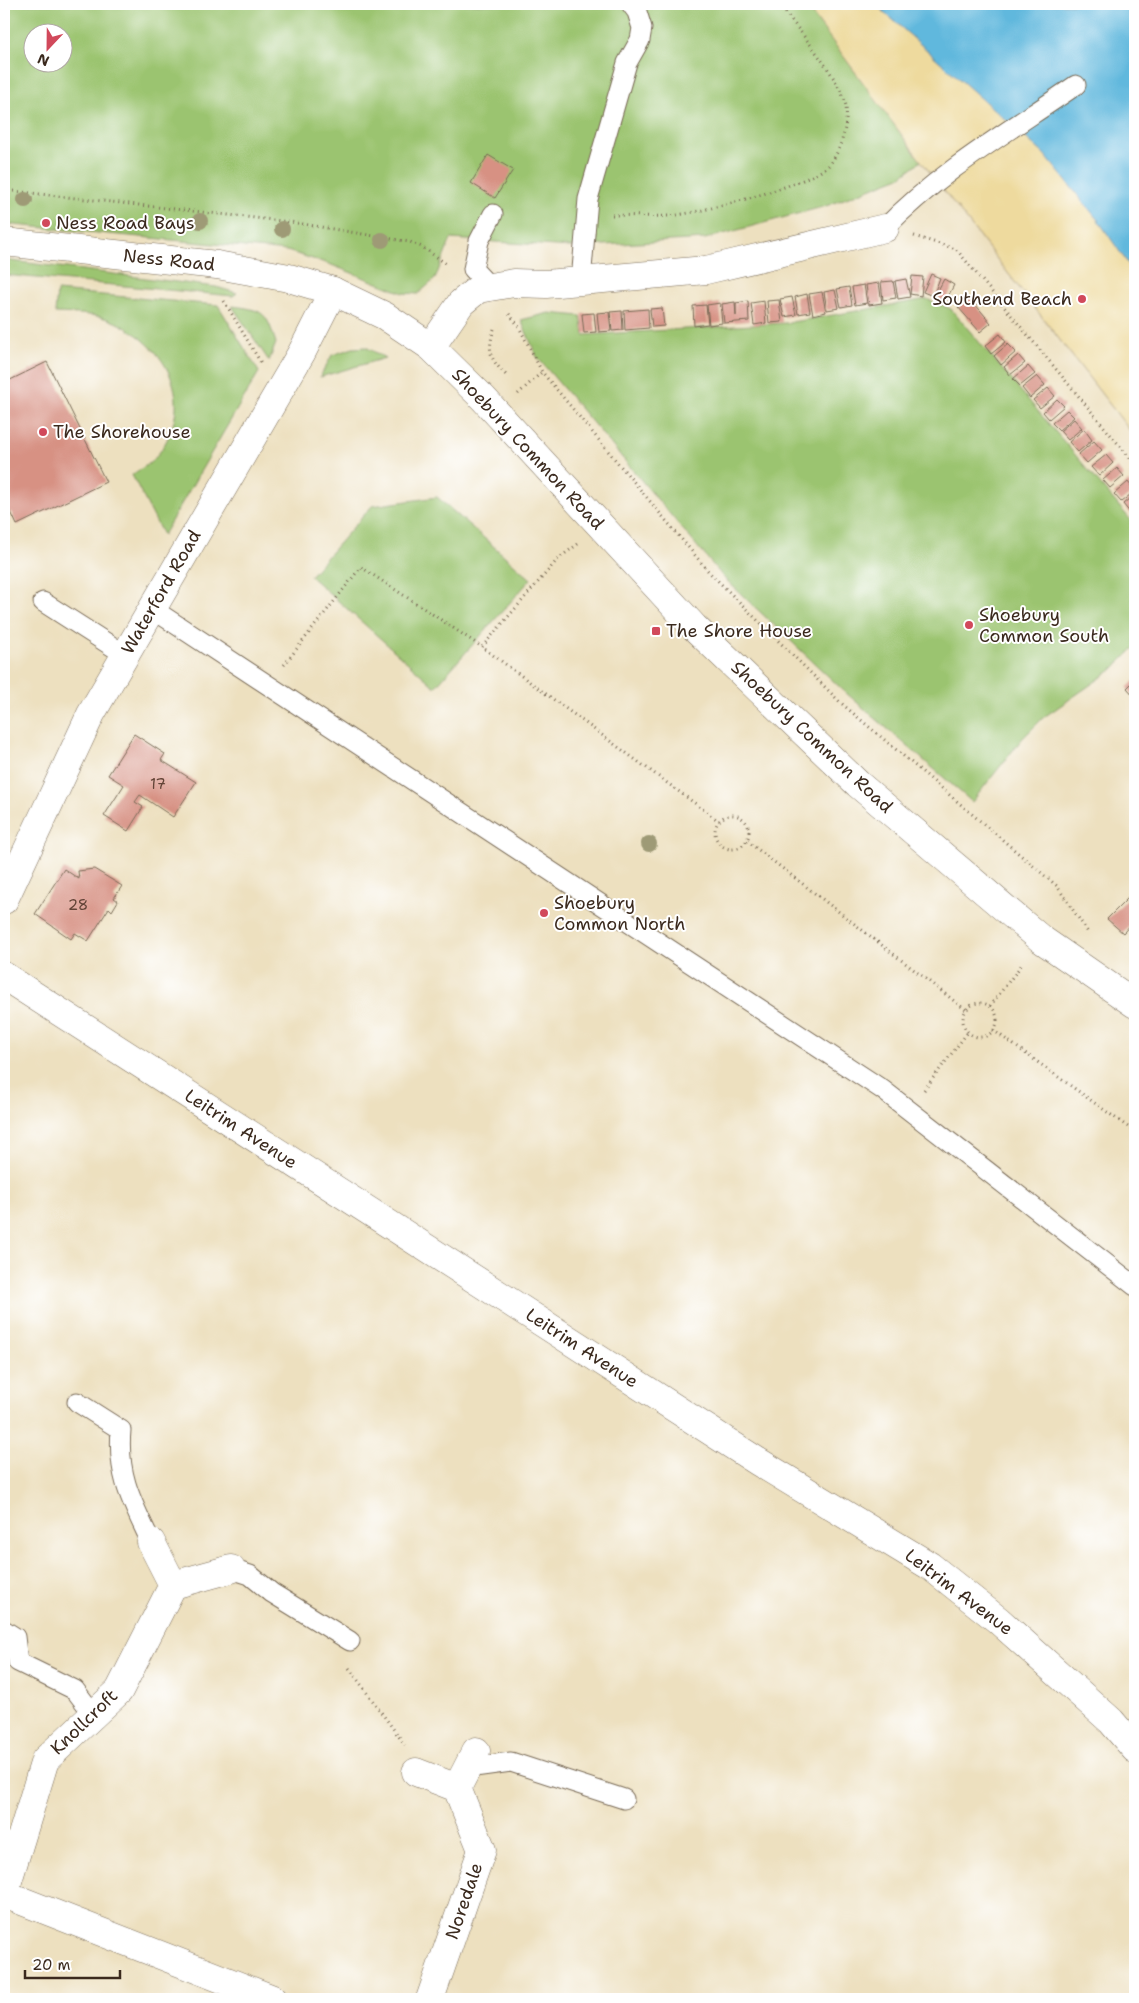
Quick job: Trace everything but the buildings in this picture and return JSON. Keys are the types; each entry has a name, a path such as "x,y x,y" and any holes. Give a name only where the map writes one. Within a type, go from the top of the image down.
{"street":[{"path":"431,348 460,303 484,288 514,283 546,284 706,270 886,228"},
{"name":"Ness Road","path":"4,242 217,265 289,278 332,291"},
{"name":"Shoebury Common Road","path":"332,291 385,316 431,348 497,412 694,626 858,784 1041,939 1135,1004"},
{"name":"Waterford Road","path":"4,900 91,714 124,654 302,352 332,291"},
{"name":"Leitrim Avenue","path":"4,976 758,1460 930,1566 998,1620 1111,1721 1135,1749"},
{"path":"151,1542 173,1585 231,1570"},
{"name":"Knollcroft","path":"4,1894 45,1760 119,1691 173,1585"},
{"path":"416,1772 467,1769"},
{"name":"Noredale","path":"430,1999 482,1850 467,1769"},
{"path":"4,1894 274,1999"}],"lane":[{"path":"581,280 588,199 627,63 640,40 642,28 637,12 631,4"},
{"path":"886,228 909,203 936,182 1076,85"},
{"path":"484,288 473,269 479,241 492,214"},
{"path":"43,602 124,654"},
{"path":"151,608 875,1085 1135,1286"},
{"path":"77,1402 122,1430 119,1453 127,1491 151,1542"},
{"path":"231,1570 250,1575 272,1593 350,1641"},
{"path":"4,1630 15,1637 18,1662 75,1690 94,1715"},
{"path":"467,1769 511,1762 624,1799"}],"path":[{"path":"586,215 675,215 717,208 813,176 829,165 847,124 845,102 839,86 779,4"},
{"path":"4,190 291,222 410,242 432,253 484,288 518,325 542,372 710,572 841,703 1057,886 1092,937"},
{"path":"886,228 956,249 1135,464"},
{"path":"224,300 262,364"},
{"path":"494,329 490,343 490,356 506,375"},
{"path":"482,647 559,558 601,526"},
{"path":"269,685 361,567 482,647 719,820"},
{"path":"729,815 740,816 748,825 749,830 746,841 738,848 726,849 721,846 714,831 719,820 729,815"},
{"path":"746,841 966,1010"},
{"path":"990,1006 1041,939"},
{"path":"975,1003 990,1006 997,1020 993,1030 978,1036 968,1032 963,1019 966,1010 975,1003"},
{"path":"993,1030 1135,1132"},
{"path":"908,1110 968,1032"},
{"path":"345,1665 352,1670 413,1757 416,1772"}],"green space":[{"path":"4,4 805,4 921,161 900,177 826,206 705,239 570,247 451,239 435,279 418,294 403,293 329,264 287,251 4,224"},
{"path":"4,260 216,287 237,293 233,296 4,275"},
{"path":"57,291 218,305 259,372 163,535 132,475 154,459 162,449 170,433 175,416 176,399 173,382 157,354 145,341 131,331 115,322 100,317 85,314 55,313"},
{"name":"Shoebury Common South","path":"927,299 951,309 1135,525 1135,647 1112,670 1044,717 1022,739 972,802 845,692 724,578 537,357 521,320 549,313 581,316 584,335 786,323"},
{"path":"232,306 251,309 263,314 270,325 276,343 269,361"},
{"path":"366,347 385,358 320,377 332,355 353,348"},
{"path":"437,497 531,579 435,687 310,576 372,506"}],"sand":[{"path":"805,4 1135,4 1135,437 921,161"}],"water":[{"path":"875,4 1135,4 1135,274 1098,220 1044,154"}],"place":[{"name":"Ness Road Bays","path":"46,223"},
{"name":"Southend Beach","path":"1082,299"},
{"name":"The Shorehouse","path":"43,432"},
{"name":"Shoebury Common South","path":"969,625"},
{"name":"The Shore House","path":"656,631"},
{"name":"Shoebury Common North","path":"544,913"}]}
